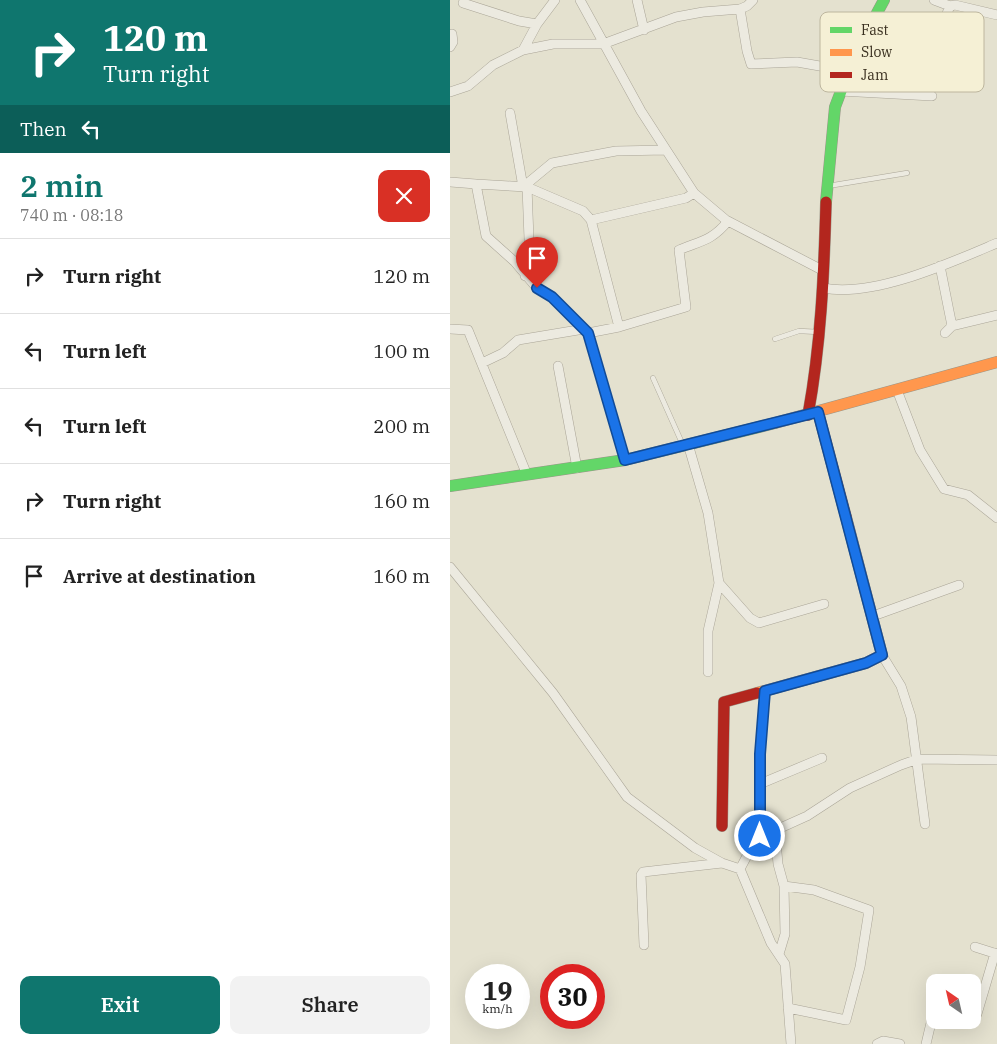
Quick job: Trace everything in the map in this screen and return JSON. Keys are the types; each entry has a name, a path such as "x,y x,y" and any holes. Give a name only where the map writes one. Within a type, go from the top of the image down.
{"main road":[{"path":"878,12 884,0"},
{"path":"722,826 723,704 726,700 866,663 882,655 873,616 813,414 823,288 822,270 827,186 835,107 840,92"},
{"path":"450,486 625,460 813,414 997,362"}],"street":[{"path":"523,50 537,24 555,0"},
{"path":"580,0 603,44 694,193 728,221 822,270"},
{"path":"637,0 644,30"},
{"path":"450,92 468,86 493,65 523,50 553,44 603,44 690,13 740,9 747,6 752,0"},
{"path":"934,0 950,6 955,5 997,15"},
{"path":"463,3 519,21 537,24"},
{"path":"948,12 950,6"},
{"path":"740,9 751,64 797,62 820,66"},
{"path":"450,47 453,42 452,34"},
{"path":"858,92 932,96"},
{"path":"510,113 525,187 530,265 526,276"},
{"path":"525,187 552,163 616,151 666,150"},
{"path":"450,182 525,187 582,211 591,220 619,327"},
{"path":"476,184 486,236 515,262 537,288 552,297 586,331 625,460"},
{"path":"591,220 686,198 694,193"},
{"path":"482,363 503,353 518,340 619,327 687,306 679,250 704,242 720,231 728,221"},
{"path":"823,288 840,292 854,290 940,266 997,243"},
{"path":"940,266 952,326"},
{"path":"944,333 952,326 997,315"},
{"path":"450,329 468,330 527,475"},
{"path":"558,366 577,468"},
{"path":"897,390 920,450 944,489 968,495 997,518"},
{"path":"686,445 708,513 719,583 708,630 708,672"},
{"path":"450,567 553,693 627,797 695,848 722,863 740,869"},
{"path":"719,583 750,618 759,622 824,604"},
{"path":"873,616 959,584"},
{"path":"882,655 902,688 911,717 926,824"},
{"path":"760,836 760,784 765,691"},
{"path":"760,784 822,758"},
{"path":"791,1044 784,964 771,943 740,869 752,844 760,836 808,816 855,785 918,760 997,760"},
{"path":"775,830 778,864 784,886 784,934 779,954"},
{"path":"644,945 641,875 643,872 722,863"},
{"path":"784,886 814,890 868,908 870,911 860,967 846,1020 788,1008"},
{"path":"975,948 996,953 981,1001"},
{"path":"926,1044 930,1029"},
{"path":"871,1044 883,1041 900,1044"}],"lane":[{"path":"827,186 908,173"},
{"path":"775,339 799,331 820,332"},
{"path":"653,378 686,445"}],"traffic: fast":[{"path":"878,12 884,0"},
{"path":"826,202 835,107 841,92"},
{"path":"450,486 625,460 775,423"}],"traffic: slow":[{"path":"775,423 997,362"},
{"path":"757,693 866,663 882,655 846,517"}],"traffic: jam":[{"path":"808,415 821,309 826,202"},
{"path":"818,412 846,517"},
{"path":"722,826 724,702 757,693"}],"route":[{"path":"537,288 552,297 572,320 588,333 625,460 818,412 882,655 866,663 765,691 760,754 760,836"}]}
